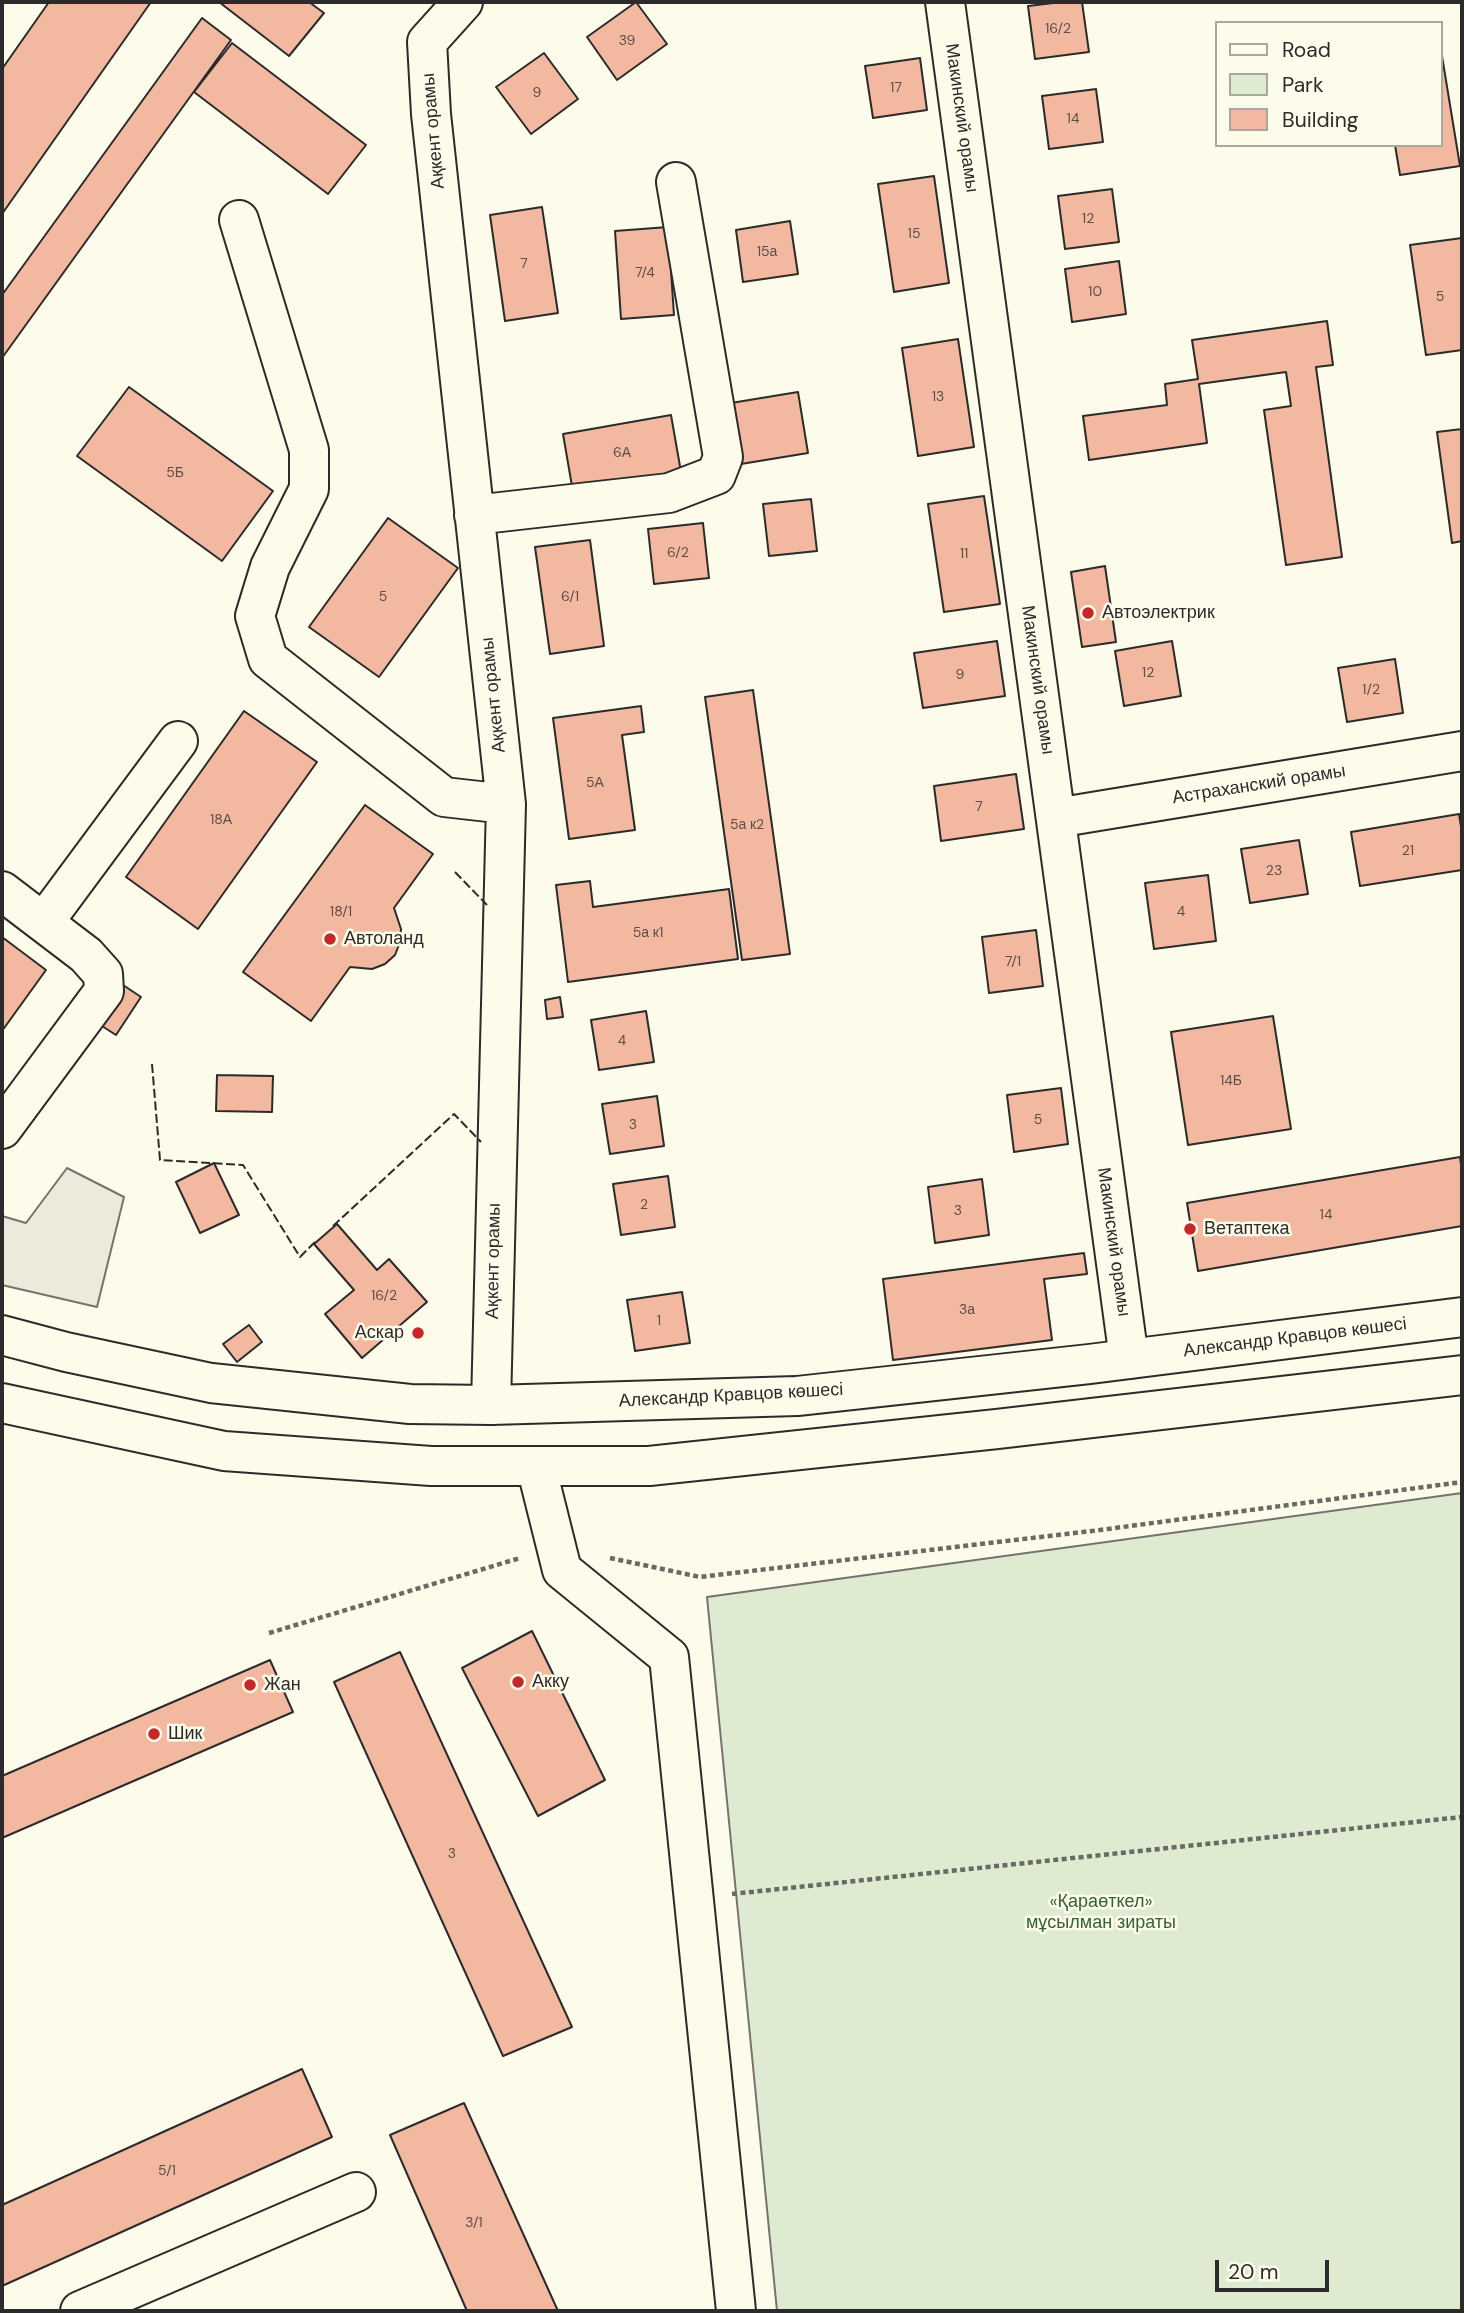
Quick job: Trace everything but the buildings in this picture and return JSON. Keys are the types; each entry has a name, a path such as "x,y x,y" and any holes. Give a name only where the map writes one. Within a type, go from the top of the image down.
{"street":[{"name":"Ақкент орамы","path":"463,2 426,42 431,114 506,804 491,1405"},
{"name":"Макинский орамы","path":"945,2 1129,1359"},
{"path":"474,515 669,492 716,475 723,457 676,182"},
{"path":"239,220 309,450 309,489 270,567 255,616 268,659 444,797 506,804"},
{"path":"44,922 178,741"},
{"name":"Астраханский орамы","path":"1056,818 1462,751"},
{"path":"2,891 86,955 103,974 104,991 2,1129"},
{"name":"Александр Кравцов көшесі","path":"2,1335 66,1352 211,1383 410,1404 491,1405 797,1396 1129,1359 1462,1317"},
{"path":"2,1403 224,1451 431,1466 649,1466 1462,1375"},
{"path":"536,1466 562,1570 669,1657 736,2311"},
{"path":"80,2311 356,2192"}],"path":[{"path":"270,1633 556,1547 700,1577 1100,1530 1462,1482"},
{"path":"694,1898 1462,1816"}],"green space":[{"name":"«Қараөткел» мұсылман зираты","path":"1462,1493 1462,2311 777,2311 707,1597"}],"shaded area":[{"path":"67,1168 124,1197 97,1307 2,1285 2,1216 26,1223"}],"fence":[{"path":"455,872 487,905"},
{"path":"152,1064 160,1160 243,1165 300,1257 315,1242"},
{"path":"333,1226 454,1114 481,1142"}],"place":[{"name":"Автоэлектрик","path":"1088,613"},
{"name":"Автоланд","path":"330,939"},
{"name":"Ветаптека","path":"1190,1229"},
{"name":"Аскар","path":"418,1333"},
{"name":"Акку","path":"518,1682"},
{"name":"Жан","path":"250,1685"},
{"name":"Шик","path":"154,1734"}]}
